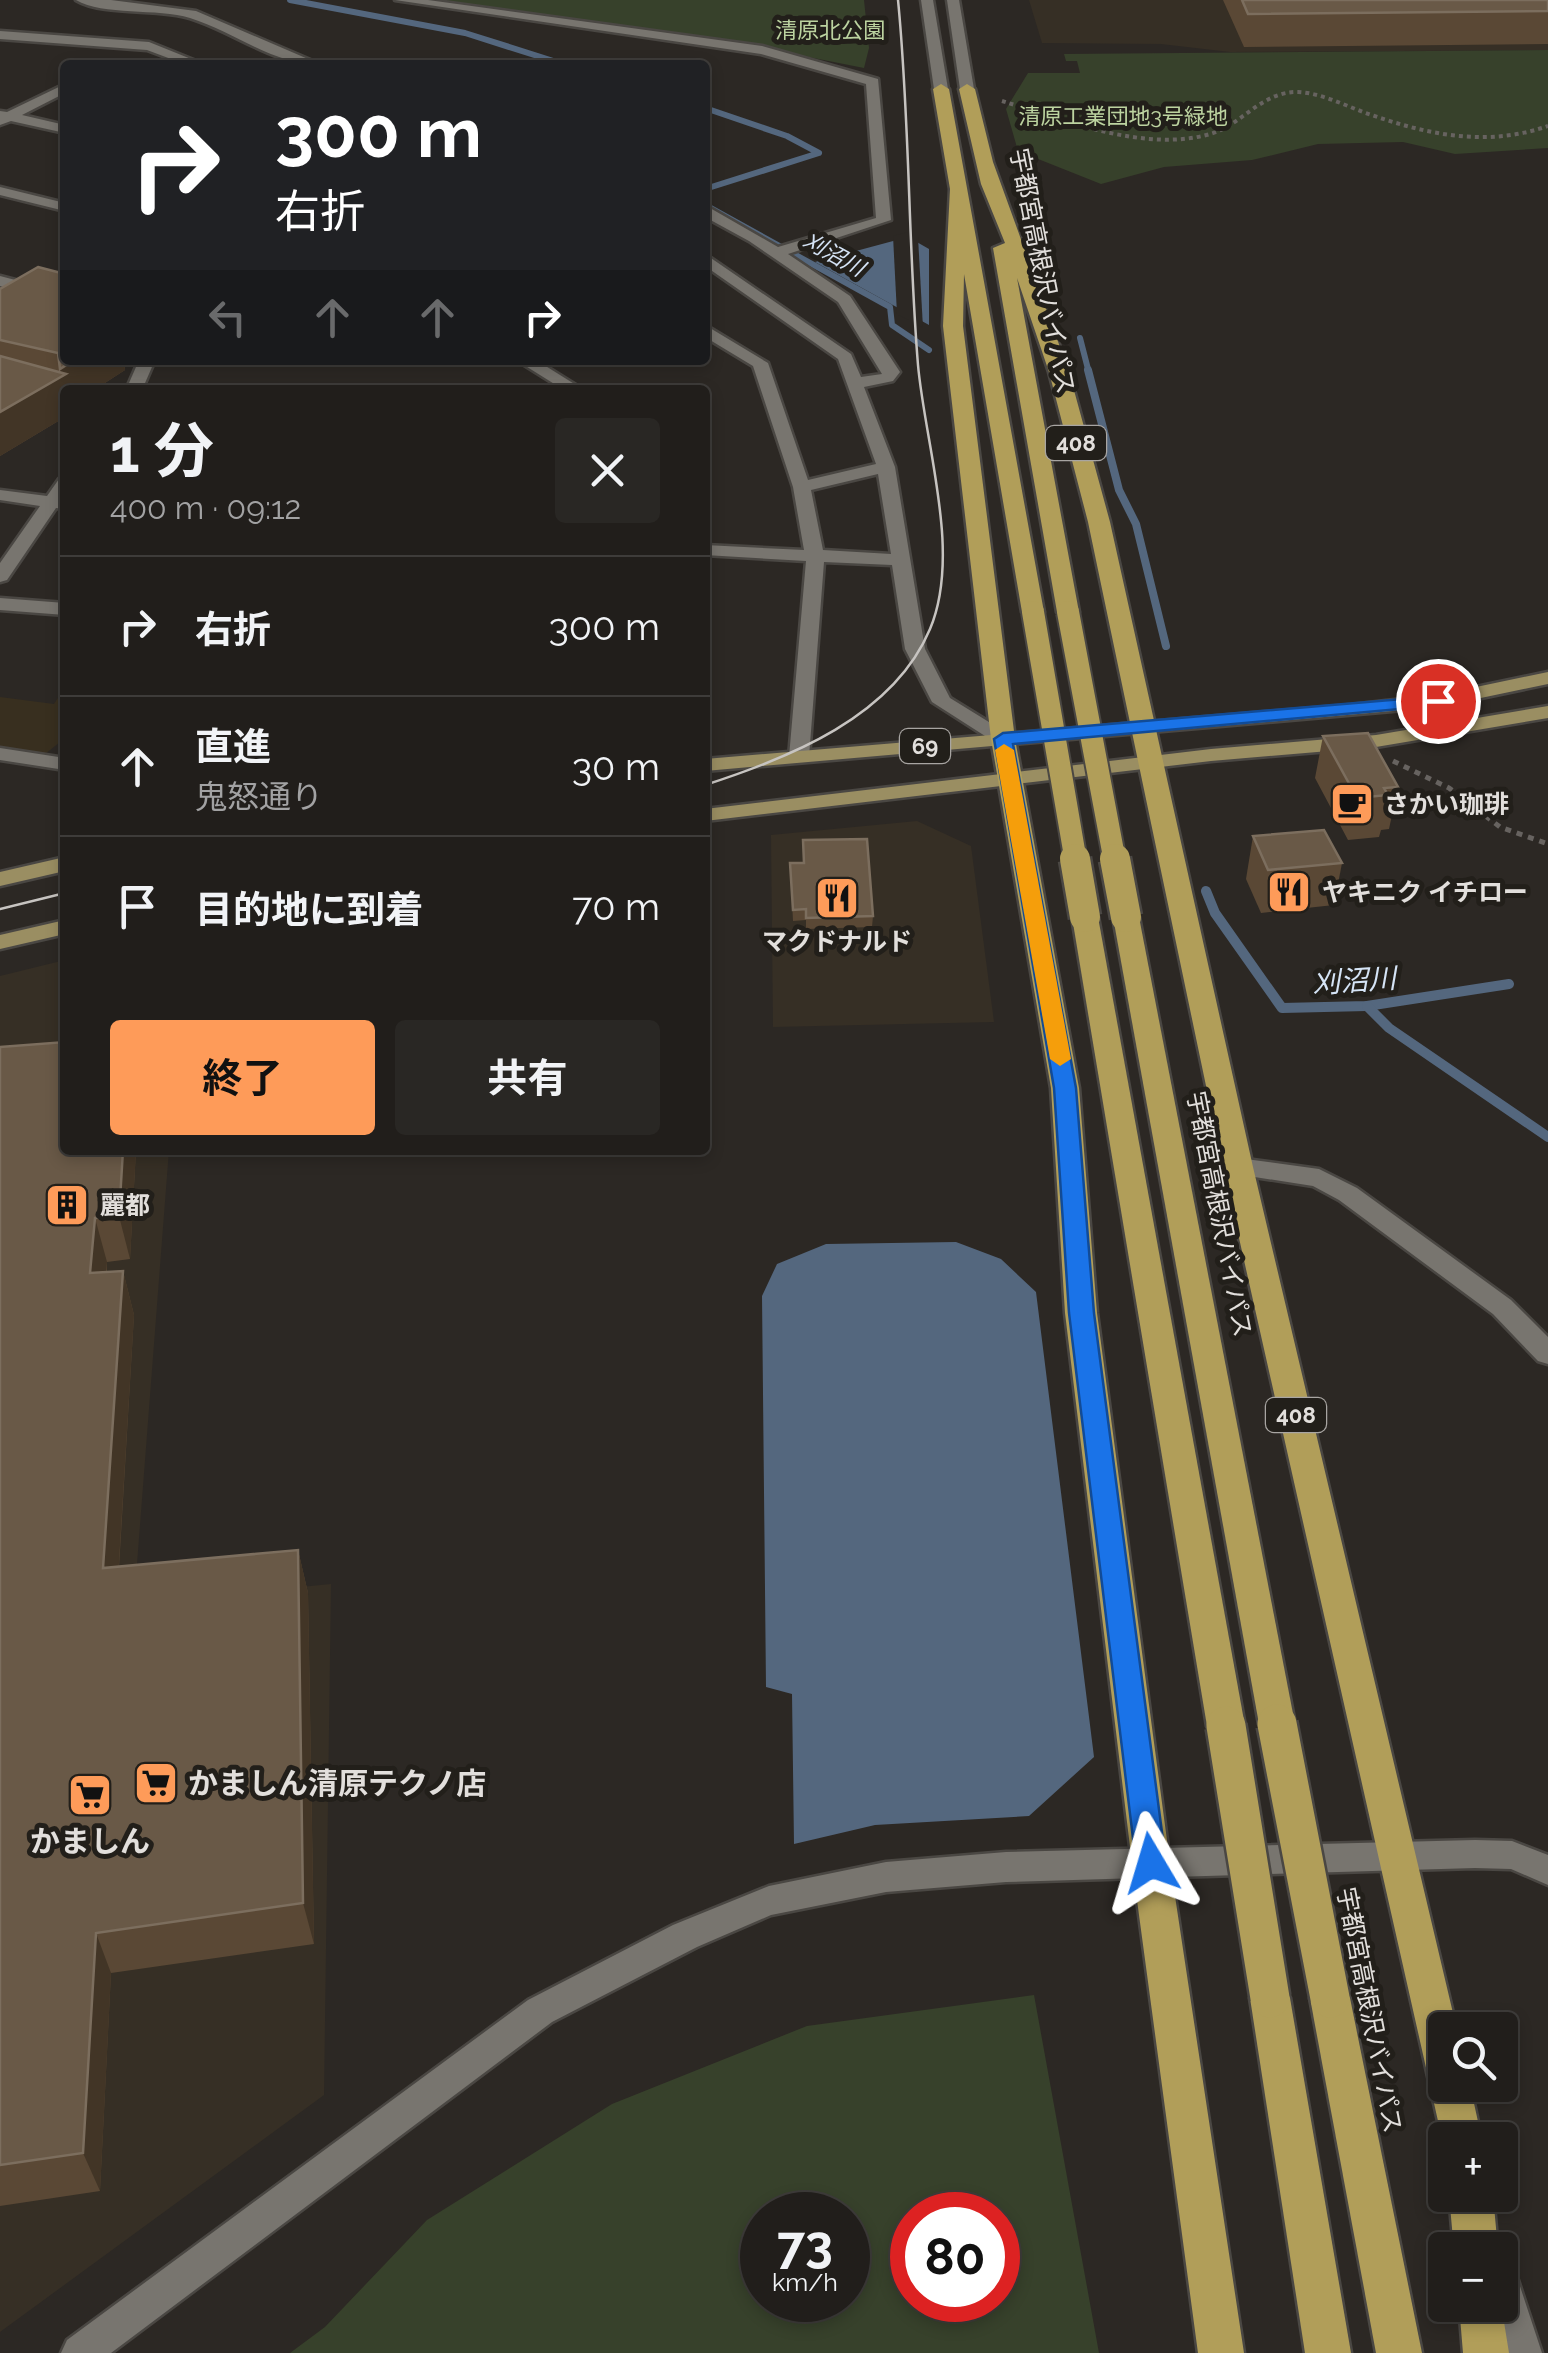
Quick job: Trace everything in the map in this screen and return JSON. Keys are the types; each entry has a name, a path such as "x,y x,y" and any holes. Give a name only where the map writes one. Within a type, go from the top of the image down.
{"highway":[{"path":"941,89 1226,1726 1328,2353"},
{"name":"宇都宮高根沢バイパス","path":"967,89 986,164 1277,1724 1399,2353"},
{"name":"408","path":"986,164 1060,372 1071,427 1099,522 1238,1167 1433,2012"},
{"path":"959,181 954,326 1003,739 1065,1088 1082,1313 1151,1863 1222,2353"},
{"path":"1483,2322 1486,2353"}],"main road":[{"name":"69","path":"710,764 1438,701 1548,678"},
{"name":"69","path":"710,814 1152,762 1376,741 1548,712"},
{"path":"0,879 60,865"},
{"path":"0,942 60,927"}],"street":[{"path":"82,0 192,14 298,60"},
{"path":"401,0 762,50 873,82 884,220 783,251"},
{"path":"927,0 941,89"},
{"path":"954,0 967,89"},
{"path":"0,35 149,46 186,60"},
{"path":"124,58 149,46"},
{"path":"3,117 60,91"},
{"path":"3,117 60,128"},
{"path":"0,191 60,206"},
{"path":"710,213 783,251 844,299 892,372 888,378 855,383"},
{"path":"710,263 845,357 886,466 915,649 942,702 1003,739"},
{"path":"0,281 60,297"},
{"path":"710,333 760,363 802,487 815,558 798,757"},
{"path":"533,365 567,385"},
{"path":"802,487 886,466"},
{"path":"0,495 58,504"},
{"path":"0,576 58,504"},
{"path":"710,550 902,560"},
{"path":"0,604 60,609"},
{"path":"0,754 60,763"},
{"path":"1238,1167 1319,1178 1348,1194 1502,1307 1548,1354"},
{"path":"80,2353 540,2011 685,1936 769,1901 886,1877 1006,1867 1512,1855 1545,1860"},
{"path":"1513,2322 1523,2353"}],"path":[{"path":"1002,100 1165,137 1213,133 1269,96 1289,92 1321,96 1435,134 1503,137 1548,126"},
{"path":"1376,741 1396,764 1449,788 1500,827 1548,844"}],"shaded area":[{"path":"1029,0 1548,0 1548,50 1230,52 1161,44 1042,43"},
{"path":"60,695 60,742 45,754 0,748 0,697 54,704"},
{"path":"917,821 971,846 994,1022 773,1027 771,835"},
{"path":"60,961 60,1155 169,1155 134,1603 331,1584 324,2095 0,2332 0,976"}],"green space":[{"name":"清原北公園","path":"416,0 864,0 869,48 864,68 763,48"},
{"name":"清原工業団地3号緑地","path":"1548,50 1548,148 1455,154 1403,142 1318,144 1252,160 1164,167 1101,184 1018,151 1006,109 1028,73 1080,73 1077,61 1066,61 1064,54"},
{"path":"1034,1995 1099,2353 290,2353 325,2327 427,2220 612,2104 807,2026"}],"water":[{"path":"908,237 929,249 929,325 815,262"},
{"path":"956,1242 1001,1259 1036,1292 1094,1757 1029,1816 875,1825 794,1844 792,1694 766,1687 762,1296 777,1264 826,1244"}],"pier":[{"path":"908,232 918,237 923,328 897,314 893,236"}],"building":[{"path":"1242,0 1548,0 1548,11 1248,14"},
{"path":"38,267 60,273 60,365 66,365 60,369 58,353 0,340 0,289"},
{"path":"0,356 66,374 0,412"},
{"path":"1368,733 1398,787 1384,788 1388,795 1357,798 1323,736"},
{"path":"1324,830 1342,863 1268,870 1253,836"},
{"name":"マクドナルド","path":"867,839 873,916 806,918 806,909 793,910 790,863 804,863 803,840"},
{"name":"かましん清原テクノ店","path":"60,1042 60,1155 123,1155 119,1216 95,1218 90,1273 123,1271 103,1568 298,1550 303,1903 96,1933 83,2153 0,2165 0,1047"}],"waterway":[{"name":"刈沼川","path":"290,0 465,33 550,60"},
{"name":"刈沼川","path":"710,110 787,136 819,153 710,187"},
{"name":"刈沼川","path":"710,208 890,307 892,325 929,350"},
{"name":"刈沼川","path":"1080,338 1089,373"},
{"name":"刈沼川","path":"1088,370 1119,490 1136,524 1166,646"},
{"name":"刈沼川","path":"1206,891 1215,913 1282,1008 1367,1006"},
{"name":"刈沼川","path":"1367,1006 1509,984"},
{"path":"1367,1006 1389,1028 1548,1137"}],"tram line":[{"path":"710,783 803,747 865,710 913,660 930,629 939,599 942,533 918,365 898,0"},
{"path":"0,909 60,894"}],"slow traffic":[{"path":"1004,750 1044,953 1060,1059"}],"place":[{"name":"さかい珈琲","path":"1352,804"},
{"name":"ヤキニク イチロー","path":"1289,892"},
{"name":"マクドナルド","path":"837,898"},
{"name":"麗都","path":"67,1205"},
{"name":"かましん清原テクノ店","path":"156,1783"},
{"name":"かましん","path":"90,1795"}],"route":[{"path":"1151,1863 1082,1313 1065,1088 1003,739 1438,701"}]}
